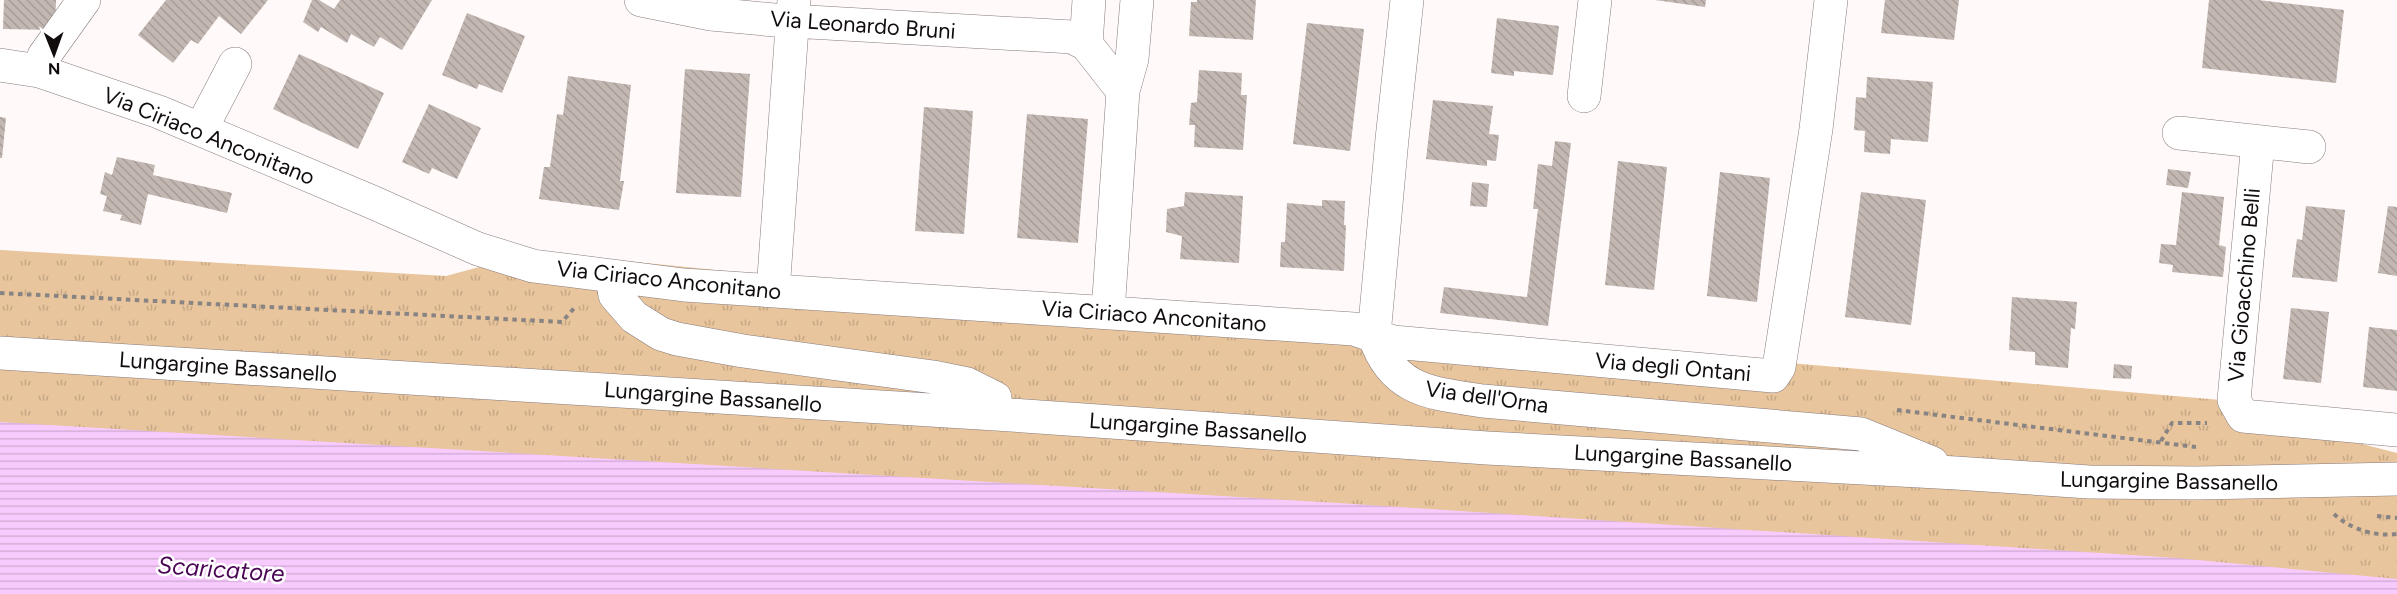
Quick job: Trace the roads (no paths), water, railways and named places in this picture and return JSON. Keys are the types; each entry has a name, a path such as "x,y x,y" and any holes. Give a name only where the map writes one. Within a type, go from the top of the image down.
{"street":[{"path":"39,71 50,48 84,0"},
{"name":"Via Leonardo Bruni","path":"641,0 711,14 793,10 1072,37 1086,44"},
{"path":"1089,0 1086,44 1124,91"},
{"path":"1108,312 1124,91 1132,59 1137,0"},
{"name":"Via dell'Orna","path":"1407,0 1374,335 1380,353 1390,369 1408,384 1439,394 1483,400 1861,434 1956,473"},
{"path":"1584,96 1595,0"},
{"name":"Via degli Ontani","path":"1374,335 1394,342 1773,376 1779,367 1809,174 1831,0"},
{"path":"773,291 793,10"},
{"path":"201,129 235,64"},
{"name":"Via Ciriaco Anconitano","path":"0,65 39,71 159,112 478,249 533,266 612,277 773,291 1354,329 1374,335"},
{"path":"2179,133 2309,147"},
{"name":"Via Gioacchino Belli","path":"2258,142 2234,400 2243,416 2397,430"},
{"path":"612,277 615,295 634,317 662,334 677,339 743,351 873,368 967,384 995,398 996,414"},
{"name":"Lungargine Bassanello","path":"0,353 996,414 1499,448 2089,482 2198,483 2397,479"}],"water":[{"name":"Scaricatore","path":"0,422 1338,503 2177,558 2397,579 2397,594 0,594"}]}
